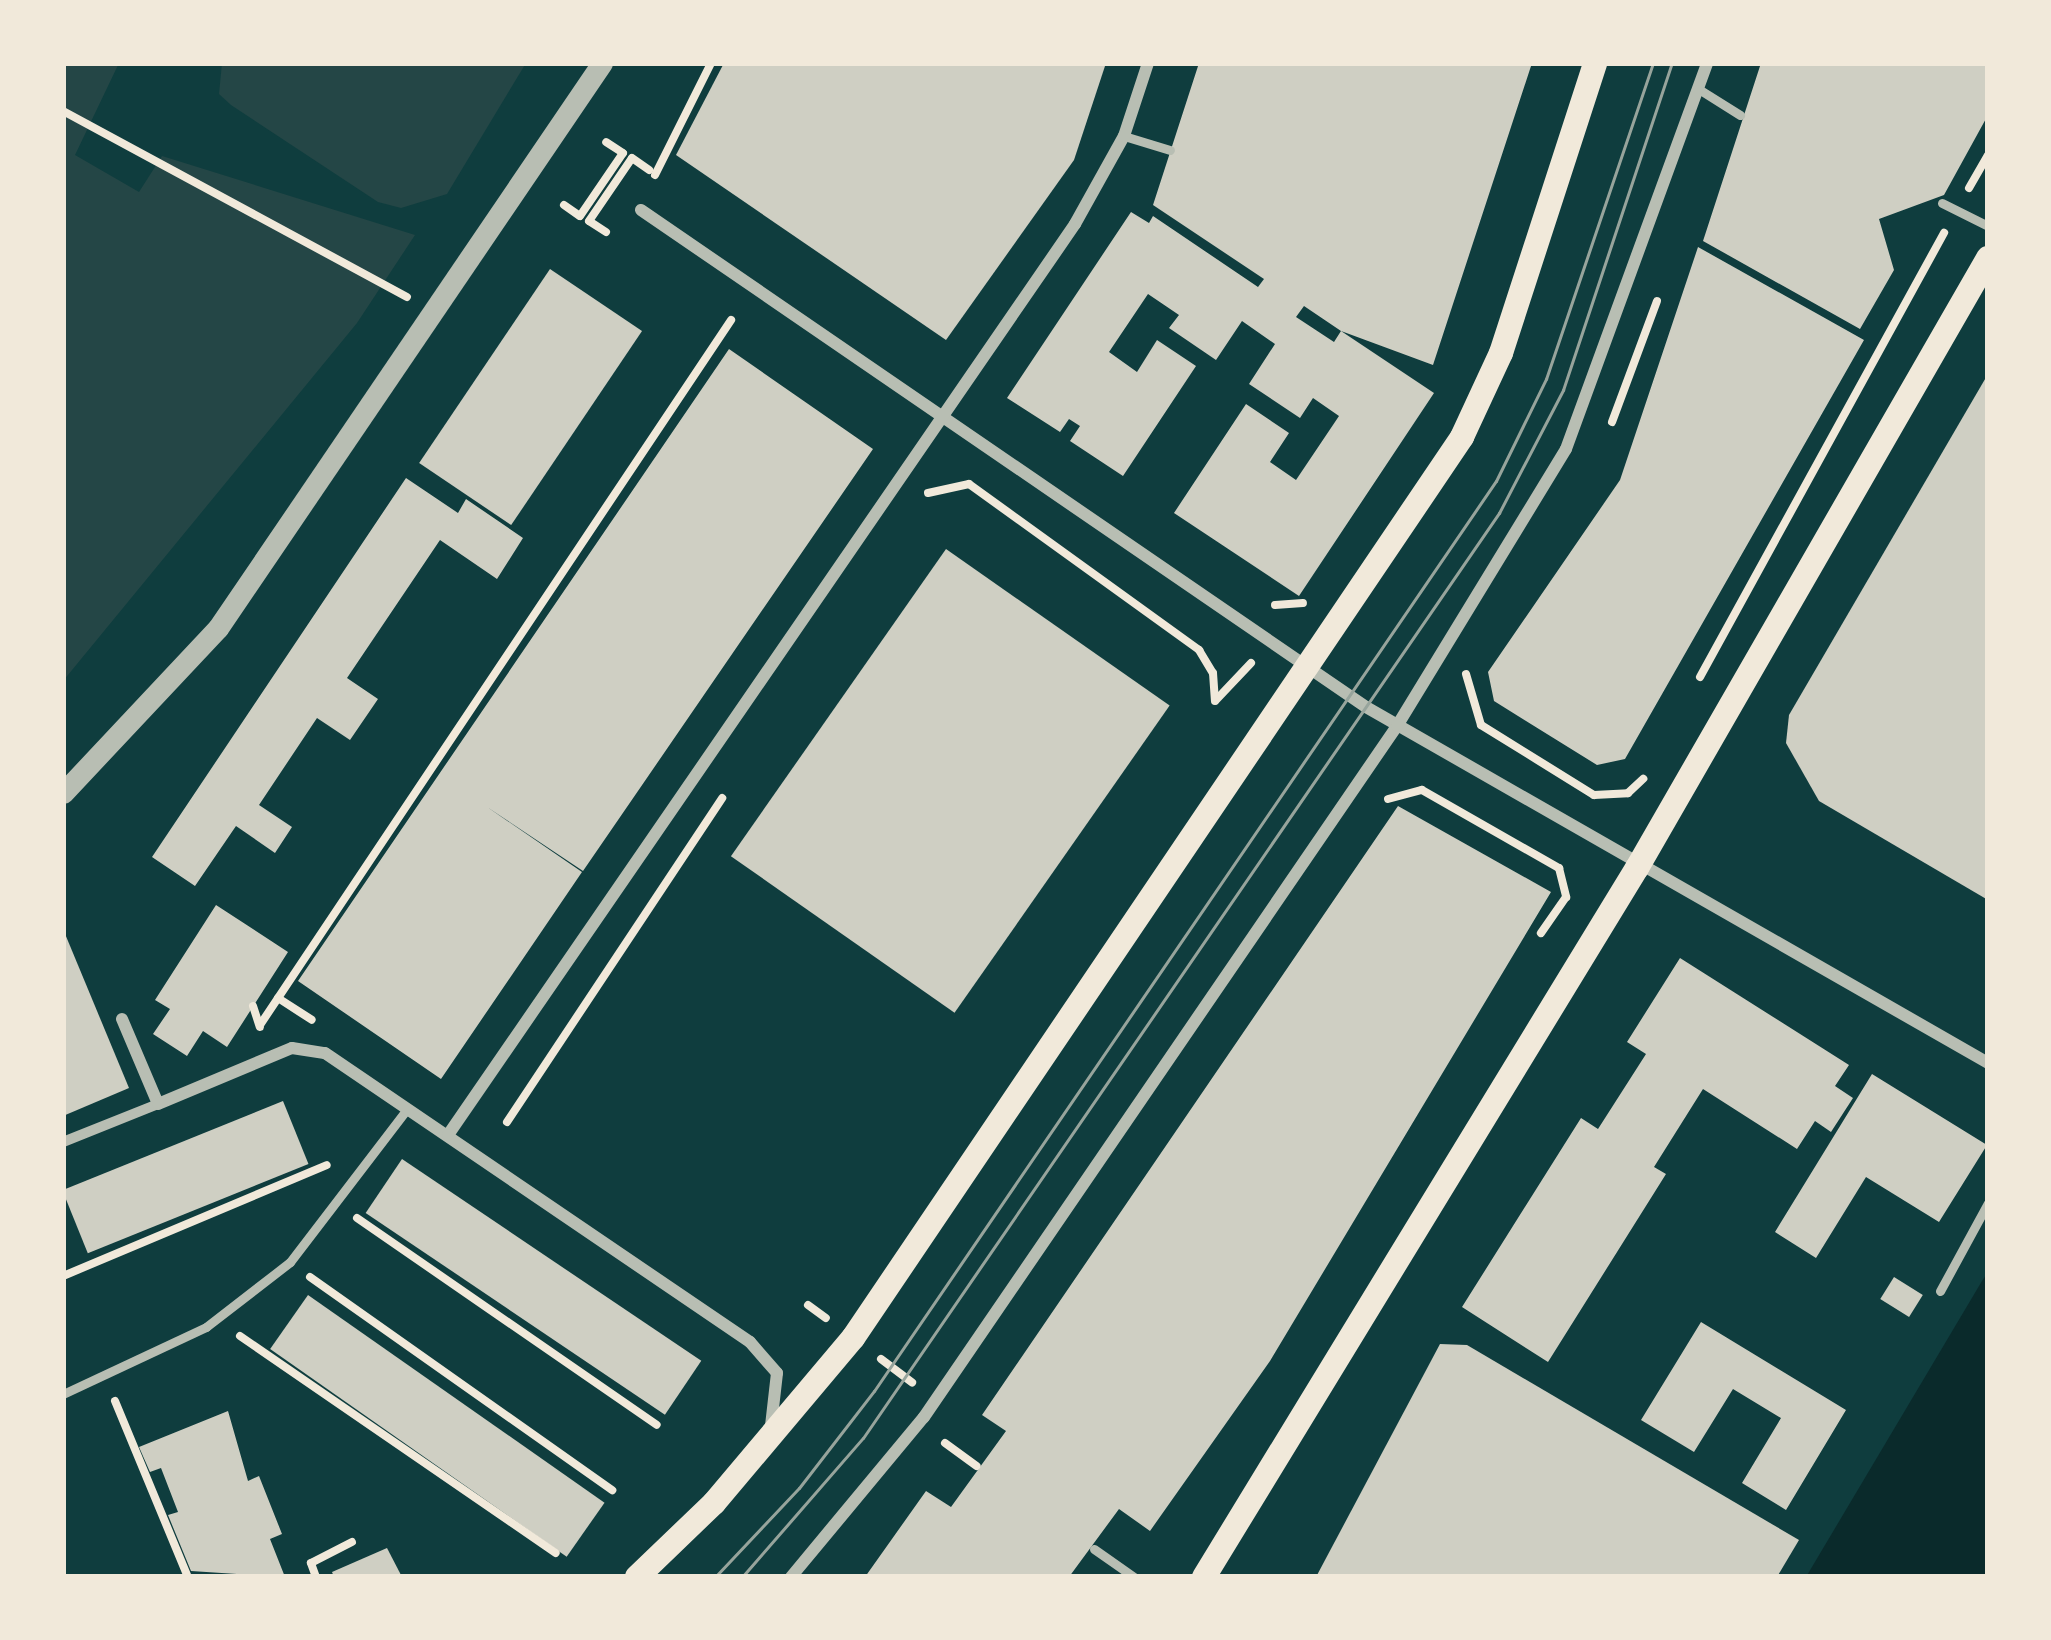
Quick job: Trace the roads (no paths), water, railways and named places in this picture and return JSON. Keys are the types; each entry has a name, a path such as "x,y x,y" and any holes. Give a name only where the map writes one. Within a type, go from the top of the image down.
{"main road":[{"path":"637,1577 760,1450 853,1338 1308,670 1482,401 1595,63"},
{"path":"1204,1577 1637,868 1988,258"}],"street":[{"path":"63,794 218,628 602,63"},
{"path":"448,1135 1075,224 1124,136 1148,63"},
{"path":"790,1577 924,1417 1397,726 1566,449 1596,386 1707,63"},
{"path":"641,210 1308,670 1637,868 1988,1063"},
{"path":"122,1019 158,1104"},
{"path":"63,1142 309,1046 448,1135 766,1356 778,1397 760,1450"}],"lane":[{"path":"1697,88 1740,115"},
{"path":"1124,136 1170,150"},
{"path":"1942,202 1988,226"},
{"path":"63,1394 107,1380 216,1319 290,1262 407,1109"},
{"path":"1940,1291 1988,1203"},
{"path":"1094,1549 1134,1577"}],"tram line":[{"path":"715,1577 799,1488 874,1391 1496,481 1546,379 1653,63"},
{"path":"742,1577 863,1438 1499,513 1563,390 1672,63"}]}
